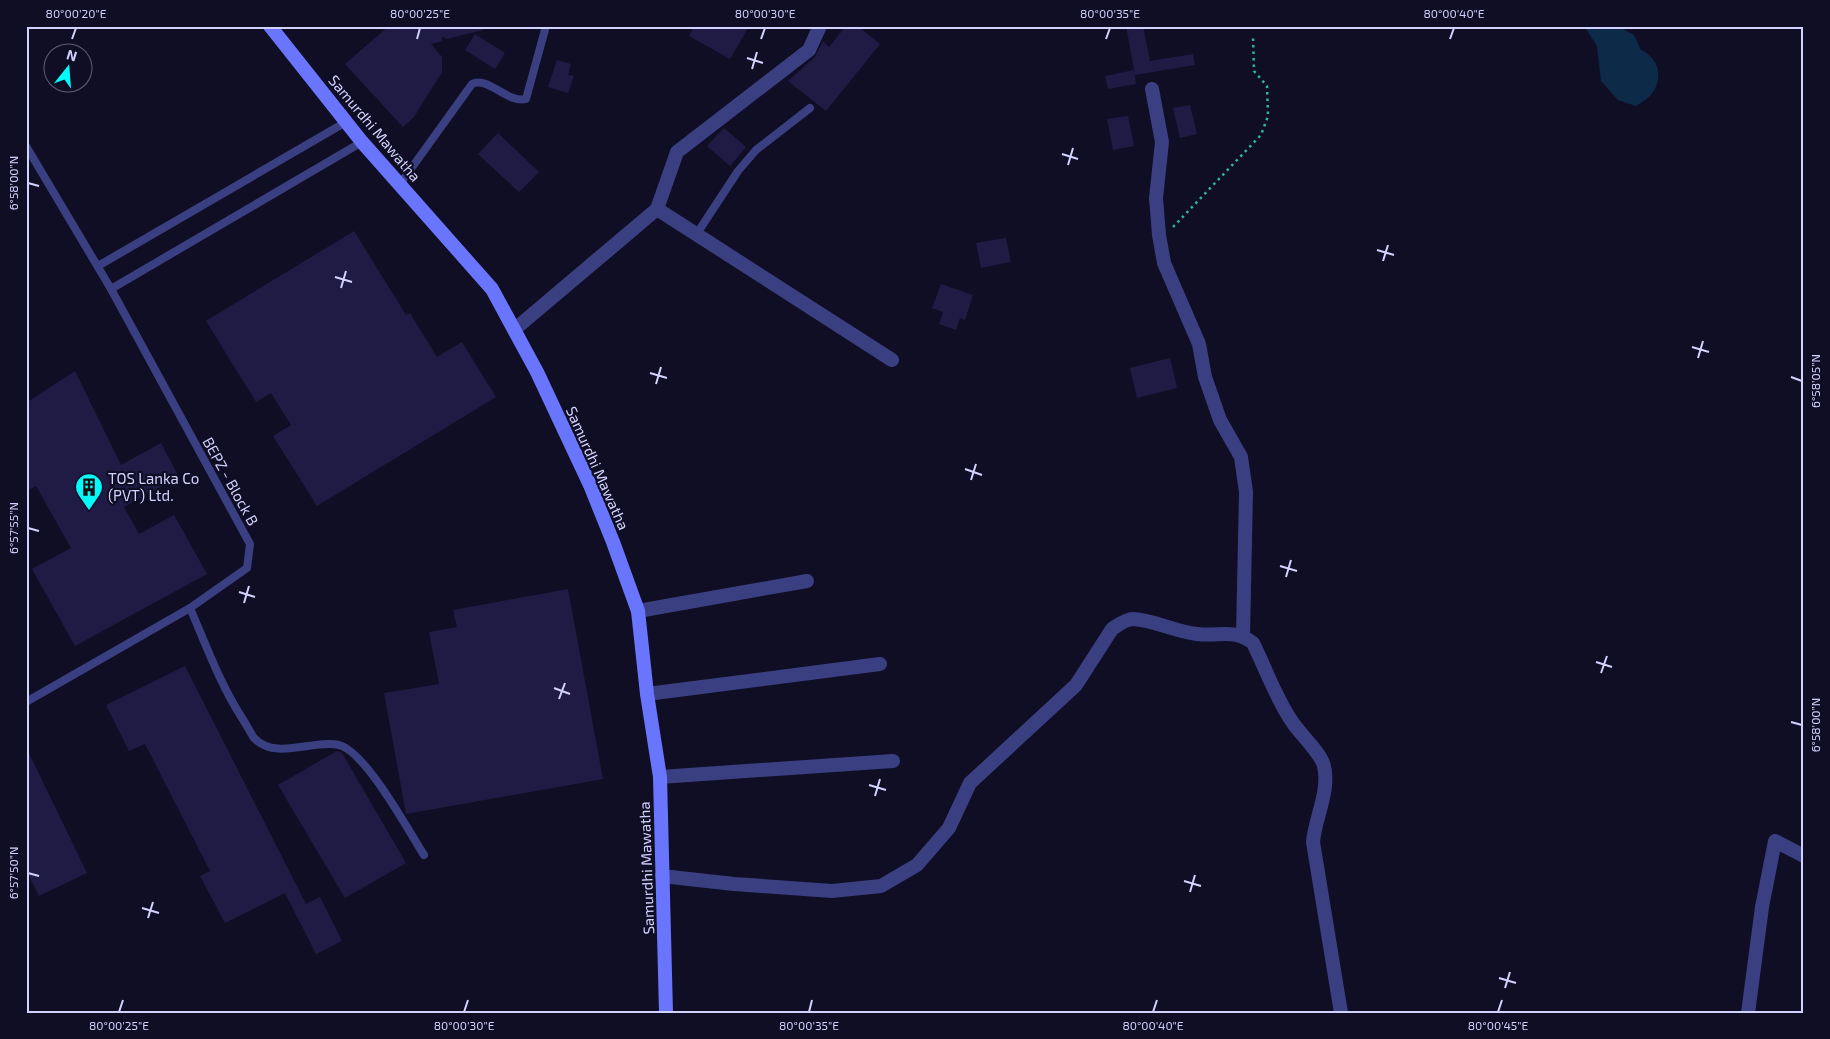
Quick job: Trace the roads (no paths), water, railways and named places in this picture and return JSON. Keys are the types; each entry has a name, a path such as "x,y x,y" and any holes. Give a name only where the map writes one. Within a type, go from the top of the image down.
{"main road":[{"name":"Samurdhi Mawatha","path":"270,26 362,142 492,289 515,329 590,485 638,611 647,694 660,778 666,1013"}],"street":[{"path":"515,329 657,209 677,152 808,50 820,26"},
{"path":"1152,89 1162,142 1156,198 1159,235 1164,262 1199,344 1205,377 1220,420 1240,457 1246,492 1243,636"},
{"path":"657,209 892,360"},
{"path":"638,611 807,581"},
{"path":"662,876 734,884 832,891 881,886 916,865 949,828 970,783 1076,685 1112,629 1119,623 1132,618 1198,634 1230,633 1243,636 1253,644 1292,722 1324,765 1324,793 1314,825 1312,842 1341,1013"},
{"path":"647,694 880,664"},
{"path":"660,778 893,761"},
{"path":"1748,1013 1762,907 1775,841 1804,856"}],"lane":[{"path":"400,184 472,84 481,83 518,100 526,99 546,26"},
{"path":"696,235 744,164 756,150 810,108"},
{"path":"98,266 346,122"},
{"path":"112,289 362,142"},
{"name":"BEPZ - Block B","path":"26,146 112,289 250,544 246,568 190,608 26,702"},
{"path":"190,608 229,696 255,738 264,744 284,749 340,745 358,756 424,855"}],"water":[{"path":"1586,26 1618,26 1634,35 1641,50 1652,58 1656,64 1658,70 1657,84 1648,97 1636,106 1618,100 1601,81 1597,46"}],"place":[{"name":"TOS Lanka Co (PVT) Ltd.","path":"89,511"}]}
